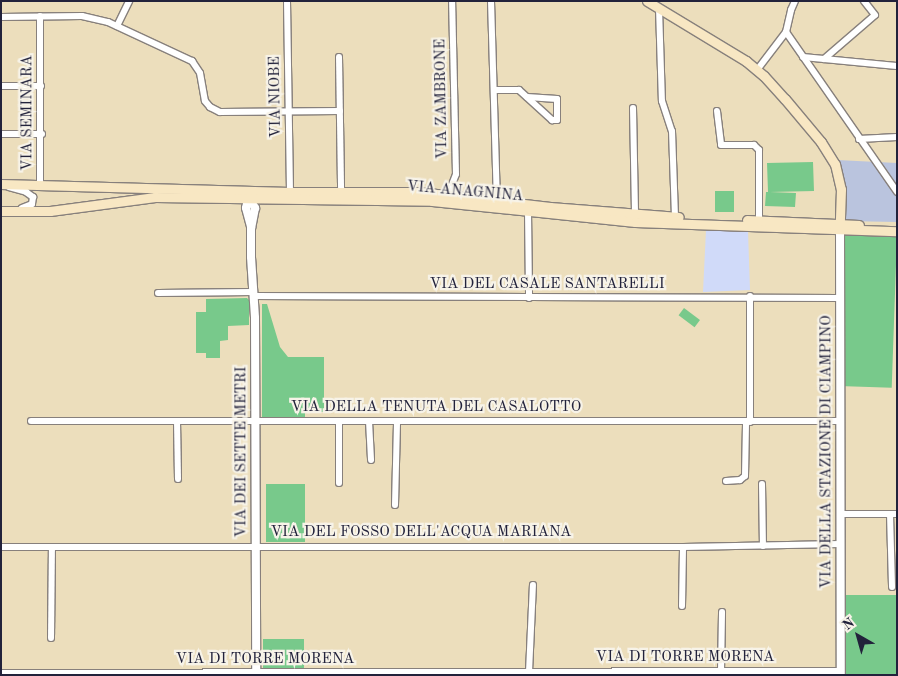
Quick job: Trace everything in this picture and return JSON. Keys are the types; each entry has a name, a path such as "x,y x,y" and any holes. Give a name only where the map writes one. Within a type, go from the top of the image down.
{"main road":[{"path":"647,1 727,49 757,70 785,99 829,153 839,177 840,227"},
{"name":"VIA ANAGNINA","path":"2,184 390,201 443,201 635,222 840,227 897,231"},
{"name":"VIA ANAGNINA","path":"1,211 50,210 133,198 290,192 394,191 635,215 830,223 840,227 858,224 897,225"},
{"path":"830,223 841,208"},
{"path":"841,208 848,219 858,224"}],"street":[{"path":"117,26 129,1"},
{"name":"VIA ZAMBRONE","path":"448,195 456,174 452,1"},
{"path":"491,1 497,201"},
{"path":"757,70 786,32 795,1"},
{"path":"824,59 875,15 864,1"},
{"name":"VIA NIOBE","path":"286,2 290,192"},
{"path":"659,8 662,101 672,131 675,217"},
{"path":"1,16 62,15 92,17 117,26 188,58 197,66 205,101 219,112 340,111"},
{"name":"VIA SEMINARA","path":"40,16 42,134 40,186"},
{"path":"786,32 897,192"},
{"path":"803,57 897,66"},
{"path":"339,58 341,191"},
{"path":"1,86 41,86"},
{"path":"494,90 519,90 552,120 557,120 557,99 527,97"},
{"path":"633,108 635,215"},
{"path":"717,111 721,145 754,146 759,150 759,221"},
{"path":"1,134 42,134"},
{"path":"859,139 897,137"},
{"path":"1,211 26,208 34,201 28,193 2,184"},
{"path":"390,201 394,191"},
{"name":"VIA DEI SETTE METRI","path":"249,195 255,208 251,229 255,420 256,674"},
{"path":"528,211 528,298"},
{"name":"VIA DELLA STAZIONE DI CIAMPINO","path":"840,227 841,673"},
{"name":"VIA DEL CASALE SANTARELLI","path":"158,293 528,298 750,296 841,298"},
{"path":"726,481 740,480 745,476 750,296"},
{"name":"VIA DELLA TENUTA DEL CASALOTTO","path":"31,421 841,421"},
{"path":"177,421 178,480"},
{"path":"339,421 339,482"},
{"path":"369,421 371,460"},
{"path":"395,505 397,421"},
{"path":"762,484 762,546"},
{"path":"840,514 894,514 892,587"},
{"name":"VIA DEL FOSSO DELL'ACQUA MARIANA","path":"1,547 683,547 840,544"},
{"path":"51,638 52,547"},
{"path":"682,606 683,547"},
{"path":"530,672 533,585"},
{"path":"721,671 722,612"},
{"name":"VIA DI TORRE MORENA","path":"1,673 502,674 530,672 721,671 841,673"}],"shaded area":[{"path":"837,160 897,163 897,222 843,221"},
{"path":"706,230 748,231 750,290 703,292"}],"green space":[{"path":"813,162 814,191 770,192 796,193 795,207 765,206 766,192 768,192 767,163"},
{"path":"715,191 734,191 734,212 715,212"},
{"path":"844,235 897,237 892,388 839,386"},
{"path":"247,298 249,300 249,325 228,326 228,340 220,341 220,358 206,358 206,353 196,353 196,312 206,312 206,299"},
{"path":"262,304 267,304 280,347 288,357 324,357 324,412 305,412 305,418 262,419"},
{"path":"684,308 700,320 695,327 679,315"},
{"path":"266,484 305,484 305,542 266,542"},
{"path":"845,595 897,595 897,675 845,675"},
{"path":"263,639 304,639 304,669 263,669"}]}
